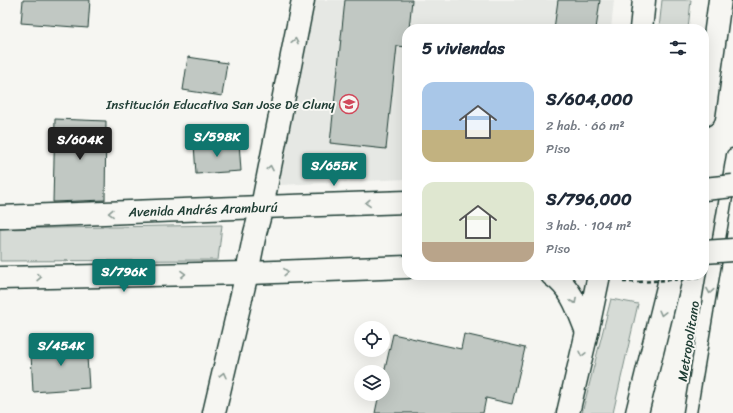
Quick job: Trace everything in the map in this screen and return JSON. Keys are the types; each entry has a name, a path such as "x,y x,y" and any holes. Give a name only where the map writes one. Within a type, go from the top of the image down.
{"main road":[{"path":"214,413 262,207 303,0"},
{"path":"641,24 644,0"},
{"path":"709,80 720,0"},
{"path":"709,188 733,186"},
{"name":"Avenida Andrés Aramburú","path":"0,217 402,202"},
{"path":"709,252 733,250"},
{"path":"0,278 402,268"},
{"path":"558,280 575,302 587,332"},
{"path":"568,413 598,280"},
{"path":"637,413 670,280"}],"lane":[{"name":"Metropolitano","path":"690,413 733,156"}],"path":[{"path":"639,282 670,280"}],"shaded area":[{"name":"Institución Educativa San Jose De Cluny","path":"306,0 614,0 612,24 402,24 402,179 280,185"},
{"path":"662,0 691,0 689,24 660,24"},
{"path":"222,225 218,260 0,261 0,229"},
{"path":"611,299 638,304 613,413 582,413"}],"building":[{"path":"23,0 90,0 88,28 21,23"},
{"path":"345,0 412,0 410,24 402,24 402,46 397,46 386,149 330,143"},
{"path":"558,0 600,0 597,24 555,24"},
{"path":"188,57 227,63 222,96 183,90"},
{"path":"55,119 106,121 105,200 53,202"},
{"path":"239,142 241,171 196,174 194,144"},
{"path":"393,334 461,349 464,334 525,348 512,404 486,398 483,413 375,413 378,401 390,401 390,365 386,365 388,357 390,357 390,347"},
{"path":"86,341 89,388 33,392 31,354 46,353 45,344"}],"place":[{"name":"Institución Educativa San Jose De Cluny","path":"349,104"}]}
